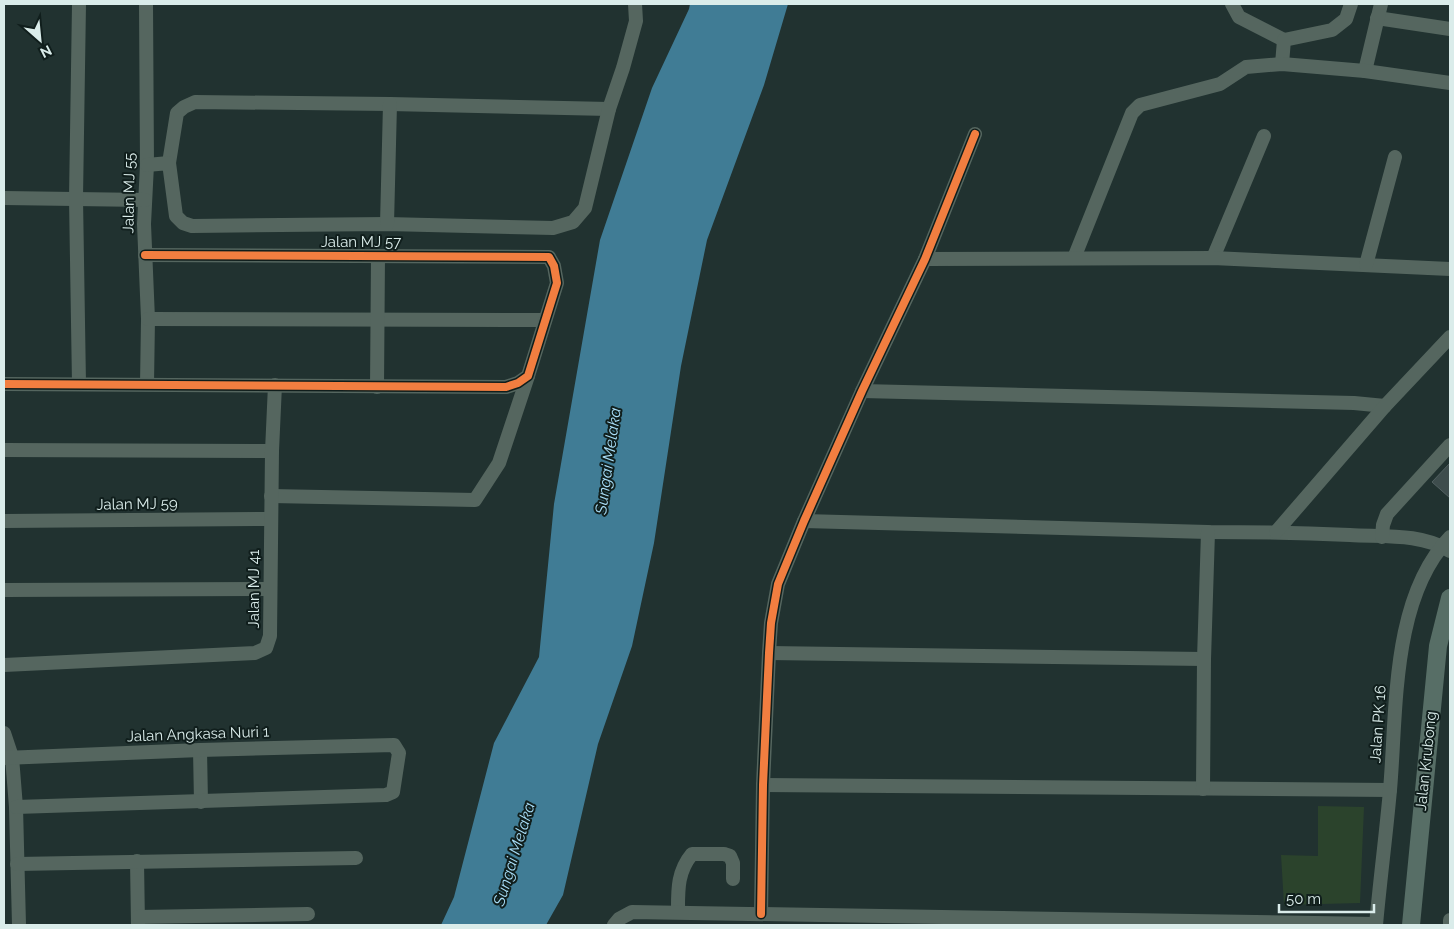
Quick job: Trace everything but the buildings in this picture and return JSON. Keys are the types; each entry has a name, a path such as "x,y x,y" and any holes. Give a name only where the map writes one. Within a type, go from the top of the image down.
{"main road":[{"name":"Jalan Krubong","path":"1411,925 1438,646 1450,598"}],"street":[{"path":"79,4 76,198 79,384"},
{"name":"Jalan MJ 55","path":"146,4 147,165 144,200 148,319 147,384"},
{"path":"608,109 195,102 177,113 168,163 176,216 183,223 192,226 387,224 553,228 573,222 585,208 608,109 623,68 636,21 635,4"},
{"path":"1232,4 1239,17 1284,40 1332,30 1346,19 1351,4"},
{"path":"1365,71 1381,4"},
{"path":"1377,18 1450,30"},
{"path":"1282,64 1284,40"},
{"path":"1074,258 1132,113 1140,105 1220,84 1246,67 1282,64 1365,71 1450,83"},
{"path":"387,224 390,104"},
{"path":"761,914 763,784 769,653 771,623 778,584 804,520 862,391 925,260 975,134"},
{"path":"1213,258 1264,136"},
{"path":"1366,265 1395,157"},
{"path":"147,165 168,163"},
{"path":"4,198 144,200"},
{"name":"Jalan MJ 57","path":"145,255 549,257 554,266 558,283 545,320"},
{"path":"377,387 378,256"},
{"path":"925,260 1213,258 1450,269"},
{"path":"148,319 545,320 499,463 475,500 271,496"},
{"path":"1276,532 1385,406 1450,337"},
{"path":"4,384 506,387 518,383 528,376"},
{"name":"Jalan MJ 41","path":"4,665 255,653 266,648 270,636 270,519 275,385"},
{"path":"862,391 1354,403 1385,406"},
{"path":"1382,537 1383,525 1387,514 1450,445"},
{"path":"4,450 272,451"},
{"name":"Jalan MJ 59","path":"4,521 270,519"},
{"path":"804,520 1208,532 1276,532 1420,539 1448,545"},
{"path":"1203,789 1204,659 1208,532"},
{"name":"Jalan PK 16","path":"1376,924 1390,790 1401,649 1413,604 1429,564 1448,545"},
{"path":"4,590 270,590"},
{"path":"769,653 1204,659"},
{"path":"4,732 16,807 17,864 11,891 19,925"},
{"name":"Jalan Angkasa Nuri 1","path":"8,758 200,750 394,745 398,749 393,792 386,795 201,802"},
{"path":"16,807 201,802 200,750"},
{"path":"763,784 1390,790"},
{"path":"678,912 678,884 681,872 692,854 724,854 730,856 733,864 733,880"},
{"path":"17,864 356,858"},
{"path":"137,861 138,921 308,914"},
{"path":"614,925 619,919 632,912 1376,924"},
{"path":"1450,920 1450,925"}],"green space":[{"path":"1318,806 1364,807 1360,903 1284,905 1281,855 1318,856"}],"water":[{"name":"Sungai Melaka","path":"690,4 788,4 764,85 707,240 681,366 654,543 632,646 598,744 563,895 546,925 441,925 454,897 494,743 539,657 554,504 600,240 652,88"}],"cycle path":[{"path":"761,914 763,785 769,653 771,623 778,584 862,391 925,259 975,134"},
{"path":"4,384 506,387 518,383 528,376 557,283 554,266 549,257 145,255"}]}
